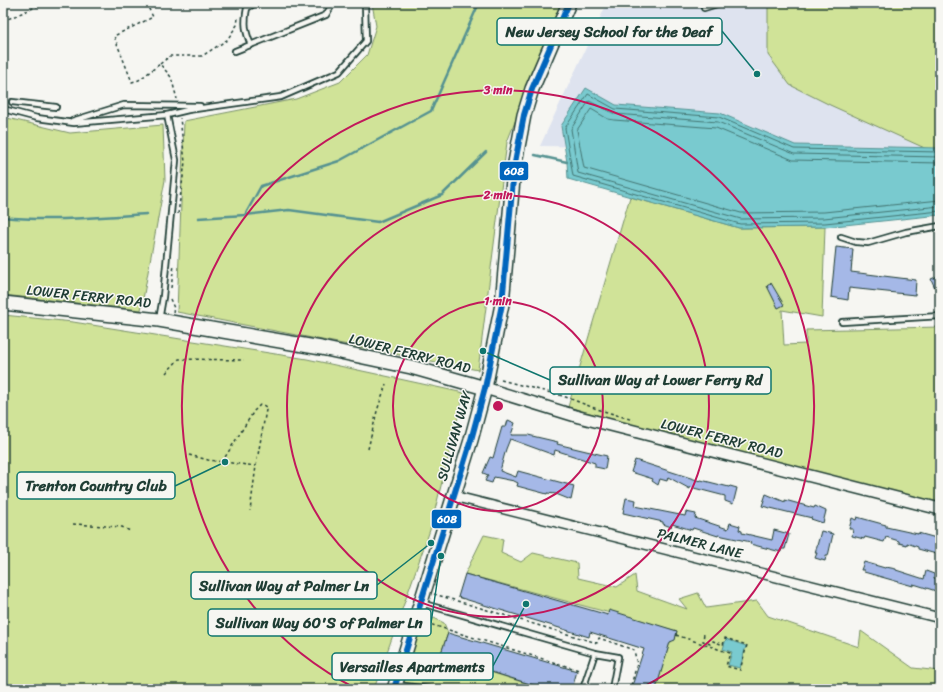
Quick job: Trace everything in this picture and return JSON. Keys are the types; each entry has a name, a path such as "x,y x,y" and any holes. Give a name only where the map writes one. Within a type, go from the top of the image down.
{"main road":[{"name":"SULLIVAN WAY","path":"395,687 485,388 502,304 514,168 524,115 532,89 569,3"},
{"name":"LOWER FERRY ROAD","path":"3,303 165,321 321,348 411,367 485,388"}],"street":[{"name":"LOWER FERRY ROAD","path":"485,388 579,418 940,509"},
{"name":"PALMER LANE","path":"453,496 940,618"}],"lane":[{"path":"251,45 246,35 244,23 247,8 255,3"},
{"path":"235,51 326,15 333,3"},
{"path":"3,108 37,118 74,123 167,115 281,97 339,72 366,41 364,3"},
{"path":"704,8 720,3"},
{"path":"12,102 56,107"},
{"path":"69,122 124,105 178,105 212,107"},
{"path":"165,321 163,297 176,160 167,115"},
{"path":"841,237 856,242 868,243 906,232 940,226"},
{"path":"842,322 940,316"},
{"path":"420,603 595,653 618,657 612,689"},
{"path":"583,689 595,653"},
{"path":"395,687 429,689"}],"path":[{"path":"3,21 45,3"},
{"path":"146,3 153,17 114,36 132,82 139,80 170,56 202,56 227,40 237,25 239,13"},
{"path":"160,64 171,77 177,94 178,105"},
{"path":"178,218 185,162 179,112"},
{"path":"165,321 174,308 170,299 174,261"},
{"path":"166,373 180,360 244,360"},
{"path":"368,449 377,411 386,384"},
{"path":"222,462 257,407 263,405 266,407 250,510"},
{"path":"189,455 208,460 256,466"},
{"path":"73,524 122,527 130,531"},
{"path":"434,594 596,644 599,638 634,650 637,664 630,689"},
{"path":"424,623 579,670"},
{"path":"702,643 704,633"},
{"path":"676,635 702,643 721,650 730,653 726,666 740,670 747,645 725,638 721,650"},
{"path":"702,643 710,644 713,641 723,645"}],"shaded area":[{"path":"607,3 940,3 940,152 540,146"}],"green space":[{"path":"372,3 562,3 507,142 478,370 177,312 184,121 296,99 340,82 367,55 376,26"},
{"path":"768,3 940,3 940,155 830,105 790,85 768,55"},
{"path":"3,117 70,133 163,125 165,180 141,310 3,295"},
{"path":"630,197 739,228 825,227 822,317 782,310 784,345 806,344 806,330 940,327 940,511 568,407"},
{"path":"3,315 73,322 307,359 464,393 430,530 374,689 3,689"},
{"path":"484,535 503,539 501,553 521,562 533,553 577,563 578,578 617,587 635,575 637,591 687,609 679,599 698,593 706,608 757,601 768,616 859,647 861,631 913,668 940,671 940,689 655,689 670,642 677,631 465,574"},
{"path":"434,618 444,623 448,633 440,656 544,689 400,689 420,627"}],"water":[{"path":"586,88 616,105 720,113 795,145 940,148 940,215 825,227 739,228 568,179 567,162 561,126"},
{"path":"726,639 746,646 740,668 728,665 732,652 723,649"}],"building":[{"path":"836,247 853,249 851,272 916,280 915,295 849,288 848,300 831,297"},
{"path":"940,275 940,299 931,279"},
{"path":"771,283 784,305 778,308 767,286"},
{"path":"508,420 515,423 511,435 528,435 558,442 557,444 607,456 605,469 595,467 595,463 555,450 554,455 510,439 500,471 516,477 518,471 574,486 571,500 556,494 547,494 517,486 518,483 514,481 494,477 492,483 485,481 488,475 483,473 490,457 493,458 502,427 506,427"},
{"path":"635,460 700,481 737,488 733,504 725,501 725,496 690,487 690,489 668,477 667,481 660,479 658,485 652,481 653,479 631,472"},
{"path":"766,494 785,502 785,500 814,508 815,506 826,511 823,523 811,519 812,518 762,506"},
{"path":"626,498 636,500 635,506 685,516 686,512 696,514 695,518 728,529 730,523 740,526 739,530 742,531 742,533 772,540 774,530 789,534 785,549 781,549 781,552 750,544 751,542 718,536 693,528 692,530 672,524 671,527 663,524 663,522 623,513"},
{"path":"857,517 886,525 886,527 940,539 940,555 918,549 918,547 907,543 907,545 899,543 899,541 886,537 884,542 865,537 864,539 852,536 853,529 849,529 852,518 856,520"},
{"path":"821,531 833,534 828,556 826,556 825,561 815,558"},
{"path":"864,562 885,568 896,569 924,579 926,571 934,574 934,578 938,579 936,591 864,572 864,570 861,570"},
{"path":"465,574 608,615 609,610 677,631 675,640 670,642 656,689 631,689 644,649 590,632 589,637 458,597"},
{"path":"448,633 577,671 572,689 546,689 440,656"}],"waterway":[{"path":"245,215 261,186 339,161 431,111 479,3"},
{"path":"198,218 289,210 378,222 442,195 486,152"},
{"path":"535,155 567,162"},
{"path":"3,217 57,219 147,214"}],"transit line":[{"name":"608","path":"394,689 471,440 485,388 502,304 514,168 524,115 532,89 569,3"}],"place":[{"name":"New Jersey School for the Deaf","path":"757,74"},
{"name":"Sullivan Way at Lower Ferry Rd","path":"483,351"},
{"name":"Trenton Country Club","path":"225,462"},
{"name":"Sullivan Way at Palmer Ln","path":"431,543"},
{"name":"Sullivan Way 60'S of Palmer Ln","path":"441,556"},
{"name":"Versailles Apartments","path":"526,604"}]}
